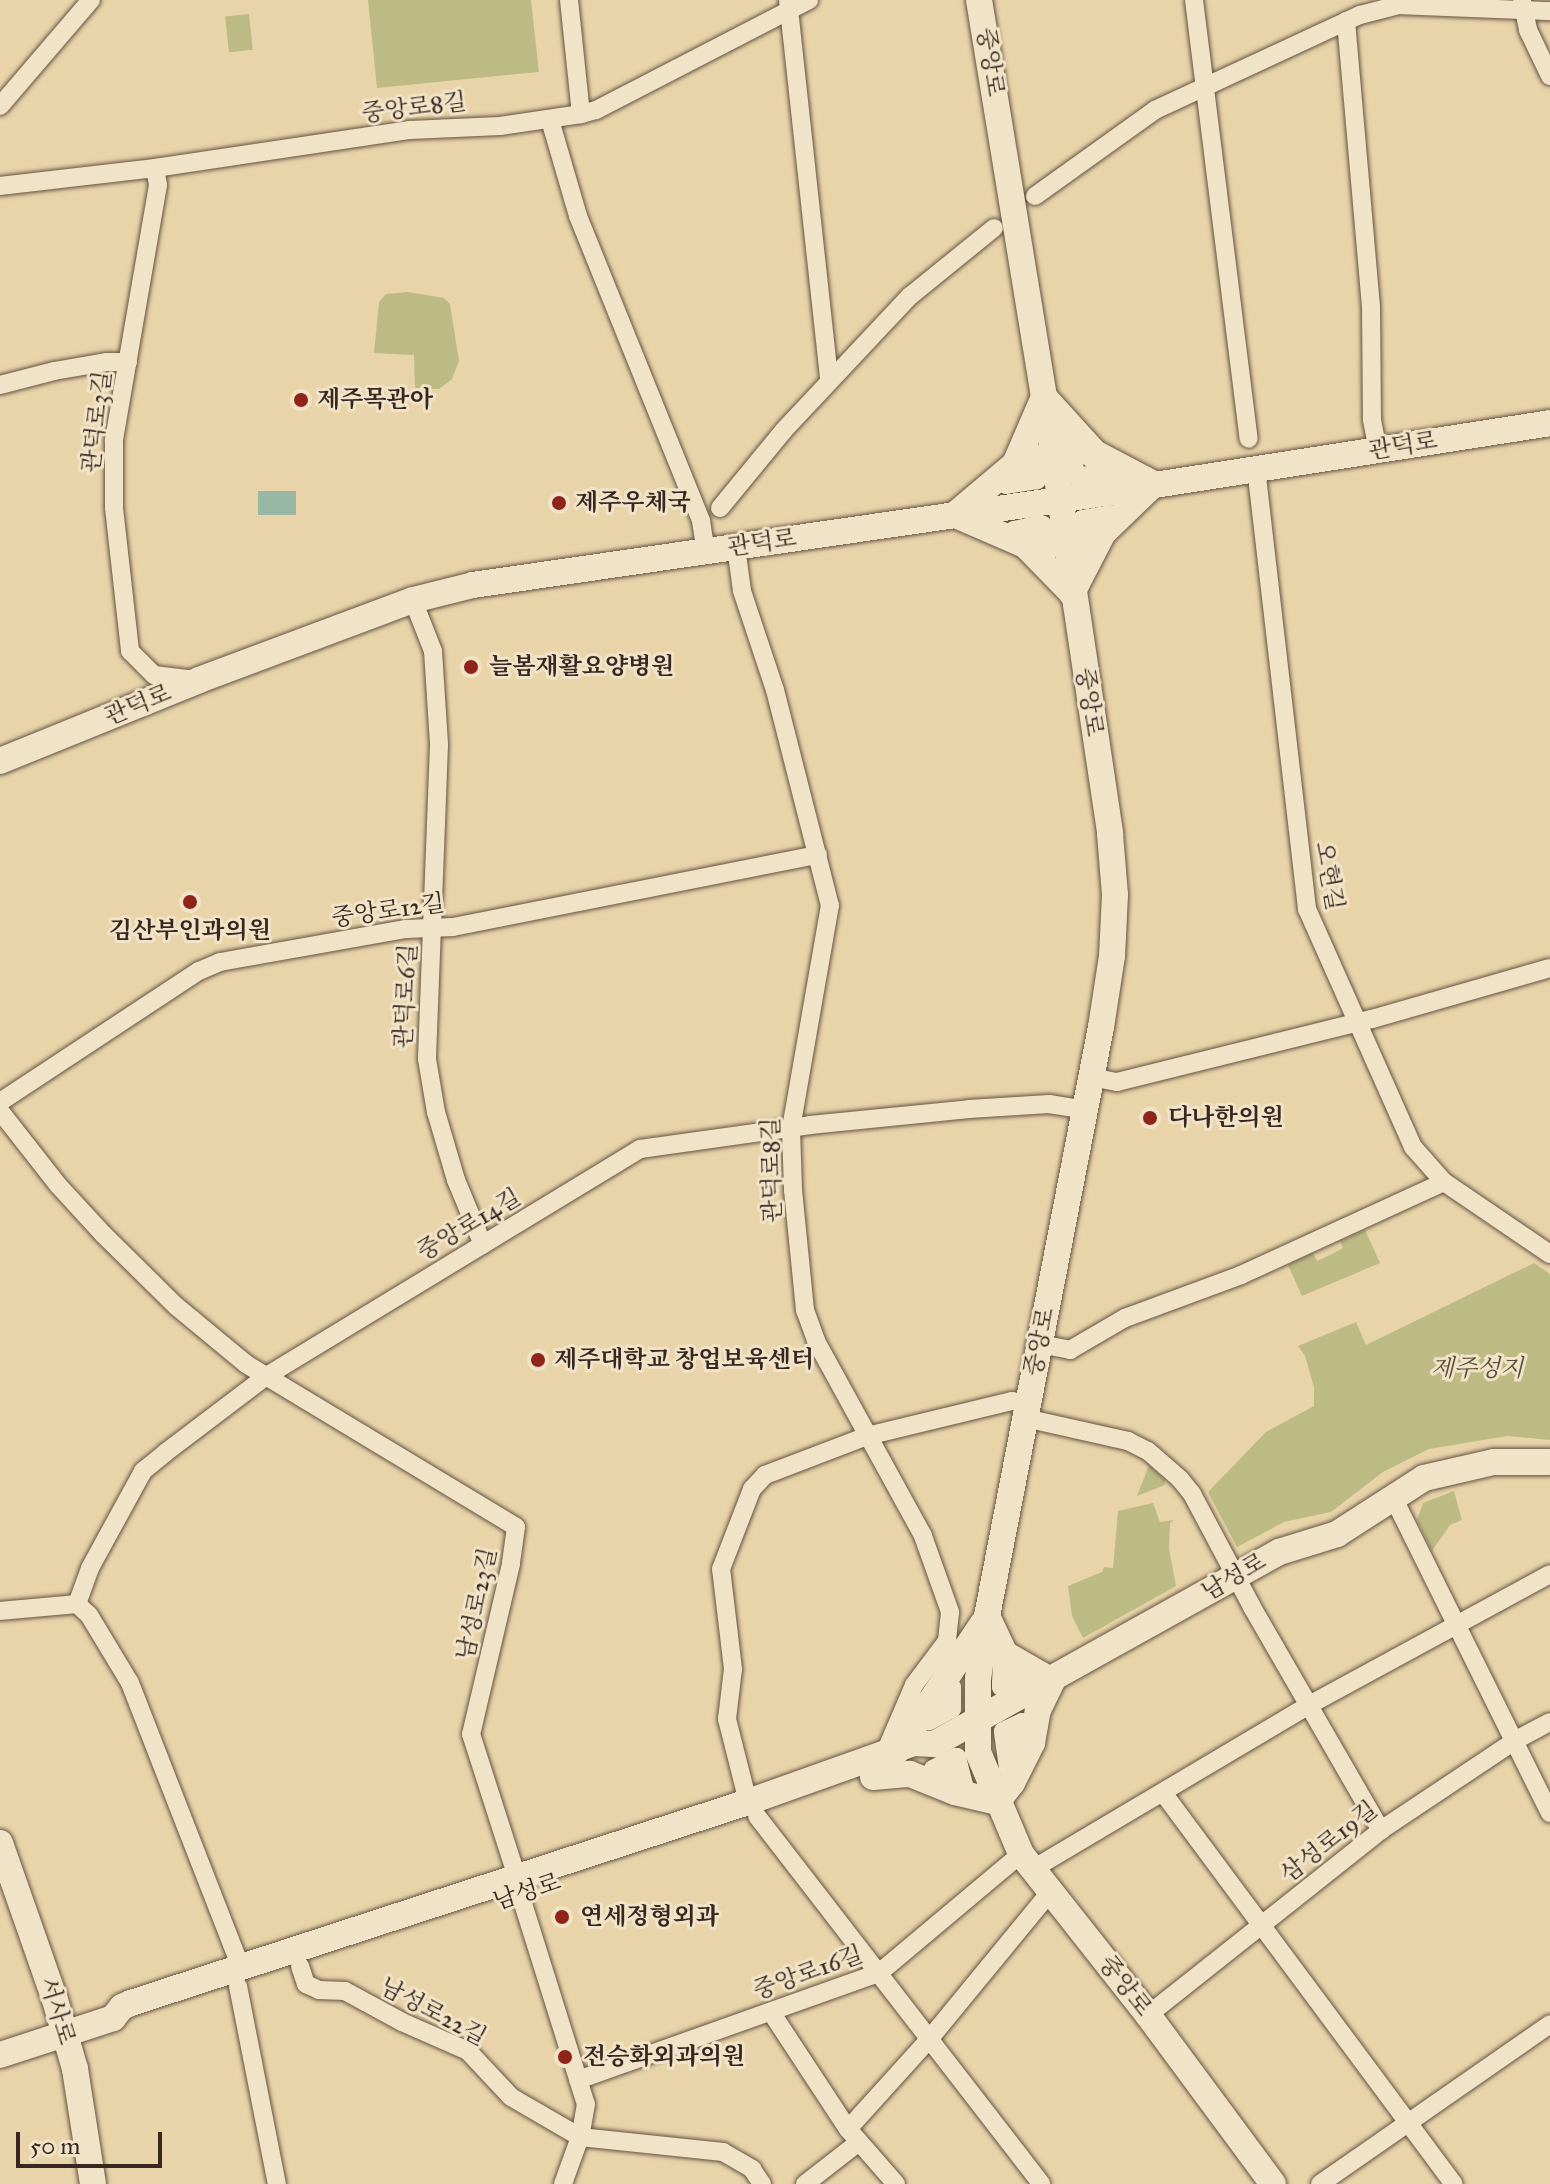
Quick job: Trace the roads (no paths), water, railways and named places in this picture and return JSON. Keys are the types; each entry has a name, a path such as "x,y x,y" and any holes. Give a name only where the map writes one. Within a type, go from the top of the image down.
{"main road":[{"name":"중앙로","path":"979,0 1044,397 1110,834 1115,895 1112,956 1091,1077 987,1616 978,1679 978,1752 997,1802 1027,1862 1148,2015 1273,2184"},
{"path":"1044,397 1095,453 1154,484 1103,533 1072,593 1025,545 954,515 1015,464 1044,397"},
{"name":"관덕로","path":"0,761 199,680 413,600 473,585 1059,500 1550,423"},
{"name":"남성로","path":"884,1761 922,1760 934,1744 1279,1552 1337,1534 1424,1478 1457,1468 1518,1461 1550,1462"},
{"path":"987,1616 1005,1654 1052,1681 1038,1710 1025,1761 997,1802 955,1792 884,1761 987,1616"},
{"name":"남성로","path":"0,2055 113,2018 127,2023 240,1977 753,1809 884,1761 914,1743 934,1744"},
{"name":"서사로","path":"0,1843 65,2034 79,2092 93,2184"},
{"name":"남성로","path":"240,1977 300,1966 518,1886"}],"street":[{"path":"0,106 91,0"},
{"path":"569,0 581,114"},
{"name":"중앙로8길","path":"0,186 155,168 436,126 550,120 581,114 596,110 788,5 809,0"},
{"path":"1194,0 1249,439"},
{"path":"788,5 829,380"},
{"path":"1035,196 1155,110 1346,21 1399,5 1522,5 1550,11"},
{"path":"1522,5 1550,76"},
{"path":"1346,21 1371,307 1372,420 1378,450"},
{"path":"550,120 582,227 701,521 706,551"},
{"name":"관덕로3길","path":"155,168 158,185 112,463 130,651 154,675 199,680"},
{"path":"720,508 829,380 910,296 994,228"},
{"path":"0,385 54,371 107,362 128,362"},
{"name":"오현길","path":"1256,468 1307,909 1412,1144 1444,1182 1550,1254"},
{"name":"관덕로8길","path":"736,547 742,591 775,690 830,905 791,1129 793,1190 805,1310 816,1341 932,1555 950,1612 951,1629 947,1641 914,1685 884,1761"},
{"name":"관덕로6길","path":"413,600 433,651 437,697 439,810 426,1042 430,1083 463,1204 483,1245"},
{"name":"중앙로12길","path":"0,1102 199,971 220,962 406,929 433,928 818,855"},
{"path":"1091,1077 1117,1082 1358,1022 1550,968"},
{"name":"중앙로14길","path":"77,1604 90,1568 143,1471 265,1377 646,1147 969,1109 1049,1104 1085,1110"},
{"path":"0,1111 58,1185 103,1234 176,1306 265,1377"},
{"path":"1040,1344 1070,1350 1125,1318 1241,1275 1444,1182"},
{"name":"남성로23길","path":"265,1377 516,1527 511,1564 471,1734 518,1886"},
{"name":"중앙로","path":"753,1809 727,1719 733,1669 721,1569 752,1489 765,1475 867,1436 1012,1401 1027,1411"},
{"path":"1027,1411 1103,1433 1148,1451 1166,1464 1192,1494 1235,1576 1381,1830"},
{"path":"1393,1497 1550,1813"},
{"name":"중앙로16길","path":"578,2080 879,1973 1027,1862 1164,1794 1309,1705 1550,1574"},
{"path":"0,1611 77,1604 89,1615 130,1683 240,1977 277,2184"},
{"name":"삼성로19길","path":"1148,2015 1381,1830 1516,1740 1550,1722"},
{"path":"1164,1794 1454,2184"},
{"path":"753,1809 1041,2184"},
{"path":"518,1886 586,2104 580,2137 563,2184"},
{"path":"805,2184 853,2136 1051,1891"},
{"name":"남성로22길","path":"300,1966 306,1984 319,1990 345,1991 402,2022 468,2051 511,2097 580,2137 723,2152 752,2169 762,2184"},
{"path":"771,2012 853,2136 896,2184"},
{"path":"1320,2184 1550,2024"}],"place":[{"name":"제주목관아","path":"301,400"},
{"name":"제주우체국","path":"559,503"},
{"name":"늘봄재활요양병원","path":"471,667"},
{"name":"김산부인과의원","path":"190,902"},
{"name":"다나한의원","path":"1150,1118"},
{"name":"제주대학교 창업보육센터","path":"538,1360"},
{"name":"연세정형외과","path":"562,1917"},
{"name":"전승화외과의원","path":"565,2057"}],"park label":[{"name":"제주성지","path":"1477,1369"}]}
